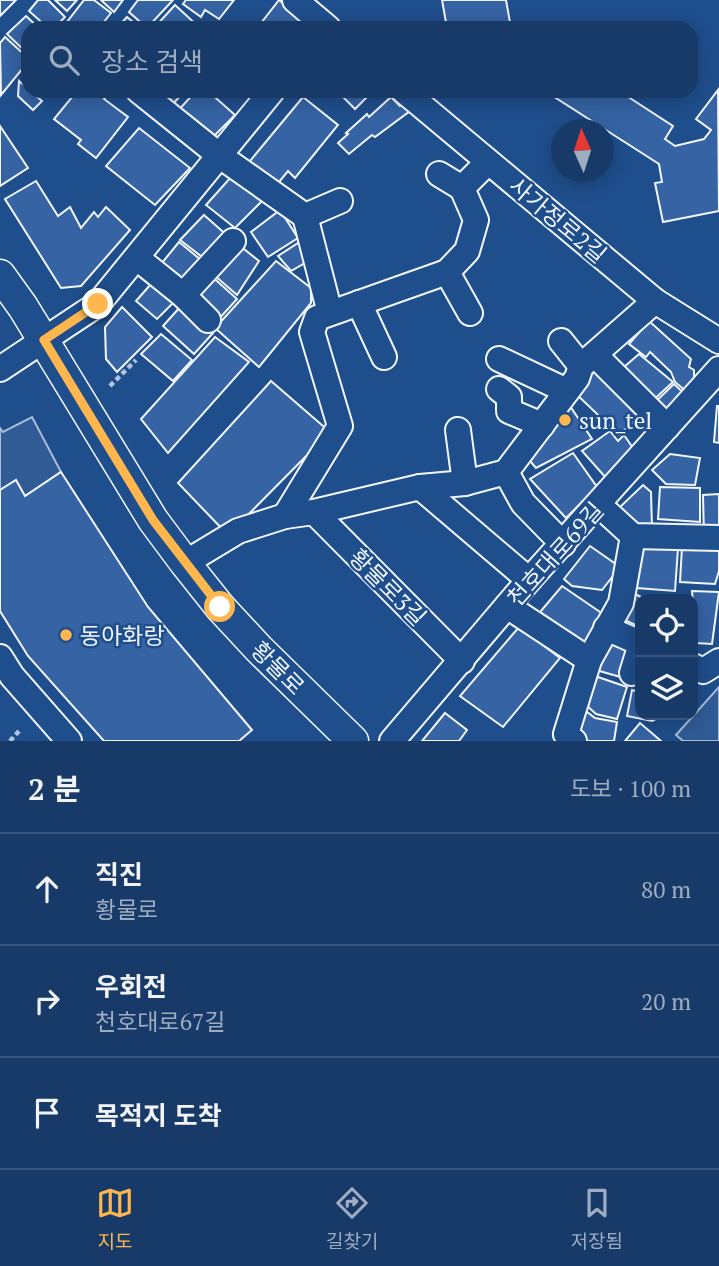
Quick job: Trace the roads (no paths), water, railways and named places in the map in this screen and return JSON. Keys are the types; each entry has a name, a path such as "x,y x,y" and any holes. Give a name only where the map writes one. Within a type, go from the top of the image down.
{"street":[{"path":"295,0 319,21"},
{"path":"148,98 219,156 305,216 330,313"},
{"path":"0,369 98,304 266,98"},
{"name":"사가정로2길","path":"412,98 655,301 719,341"},
{"path":"462,188 488,162"},
{"path":"285,516 340,426 312,332 317,317 447,272 467,251 476,220 462,188 439,174"},
{"path":"305,216 340,201"},
{"path":"183,295 233,241"},
{"path":"137,258 183,295 208,320"},
{"path":"447,272 470,313"},
{"name":"황물로","path":"0,275 44,340 153,520 185,563 220,607 259,649 353,741"},
{"path":"185,563 239,531 285,516 314,512 420,487 465,483 506,472 588,361 655,301"},
{"path":"359,303 384,357"},
{"path":"561,341 667,427"},
{"path":"499,359 568,391"},
{"name":"천호대로69길","path":"392,741 529,580 719,369"},
{"path":"499,389 509,397 509,411 542,425"},
{"path":"458,430 465,483"},
{"path":"506,472 523,503 563,544"},
{"path":"420,487 529,580"},
{"path":"599,505 633,536 719,538"},
{"name":"황물로3길","path":"314,512 462,661"},
{"path":"574,741 566,734 589,660 621,603 633,536"},
{"path":"507,607 589,660"},
{"path":"606,628 635,642"},
{"path":"0,657 12,676 69,741"},
{"path":"632,673 637,657"},
{"path":"698,668 703,670 719,661"}],"place":[{"name":"sun_tel","path":"565,420"},
{"name":"동아화랑","path":"66,635"}]}
